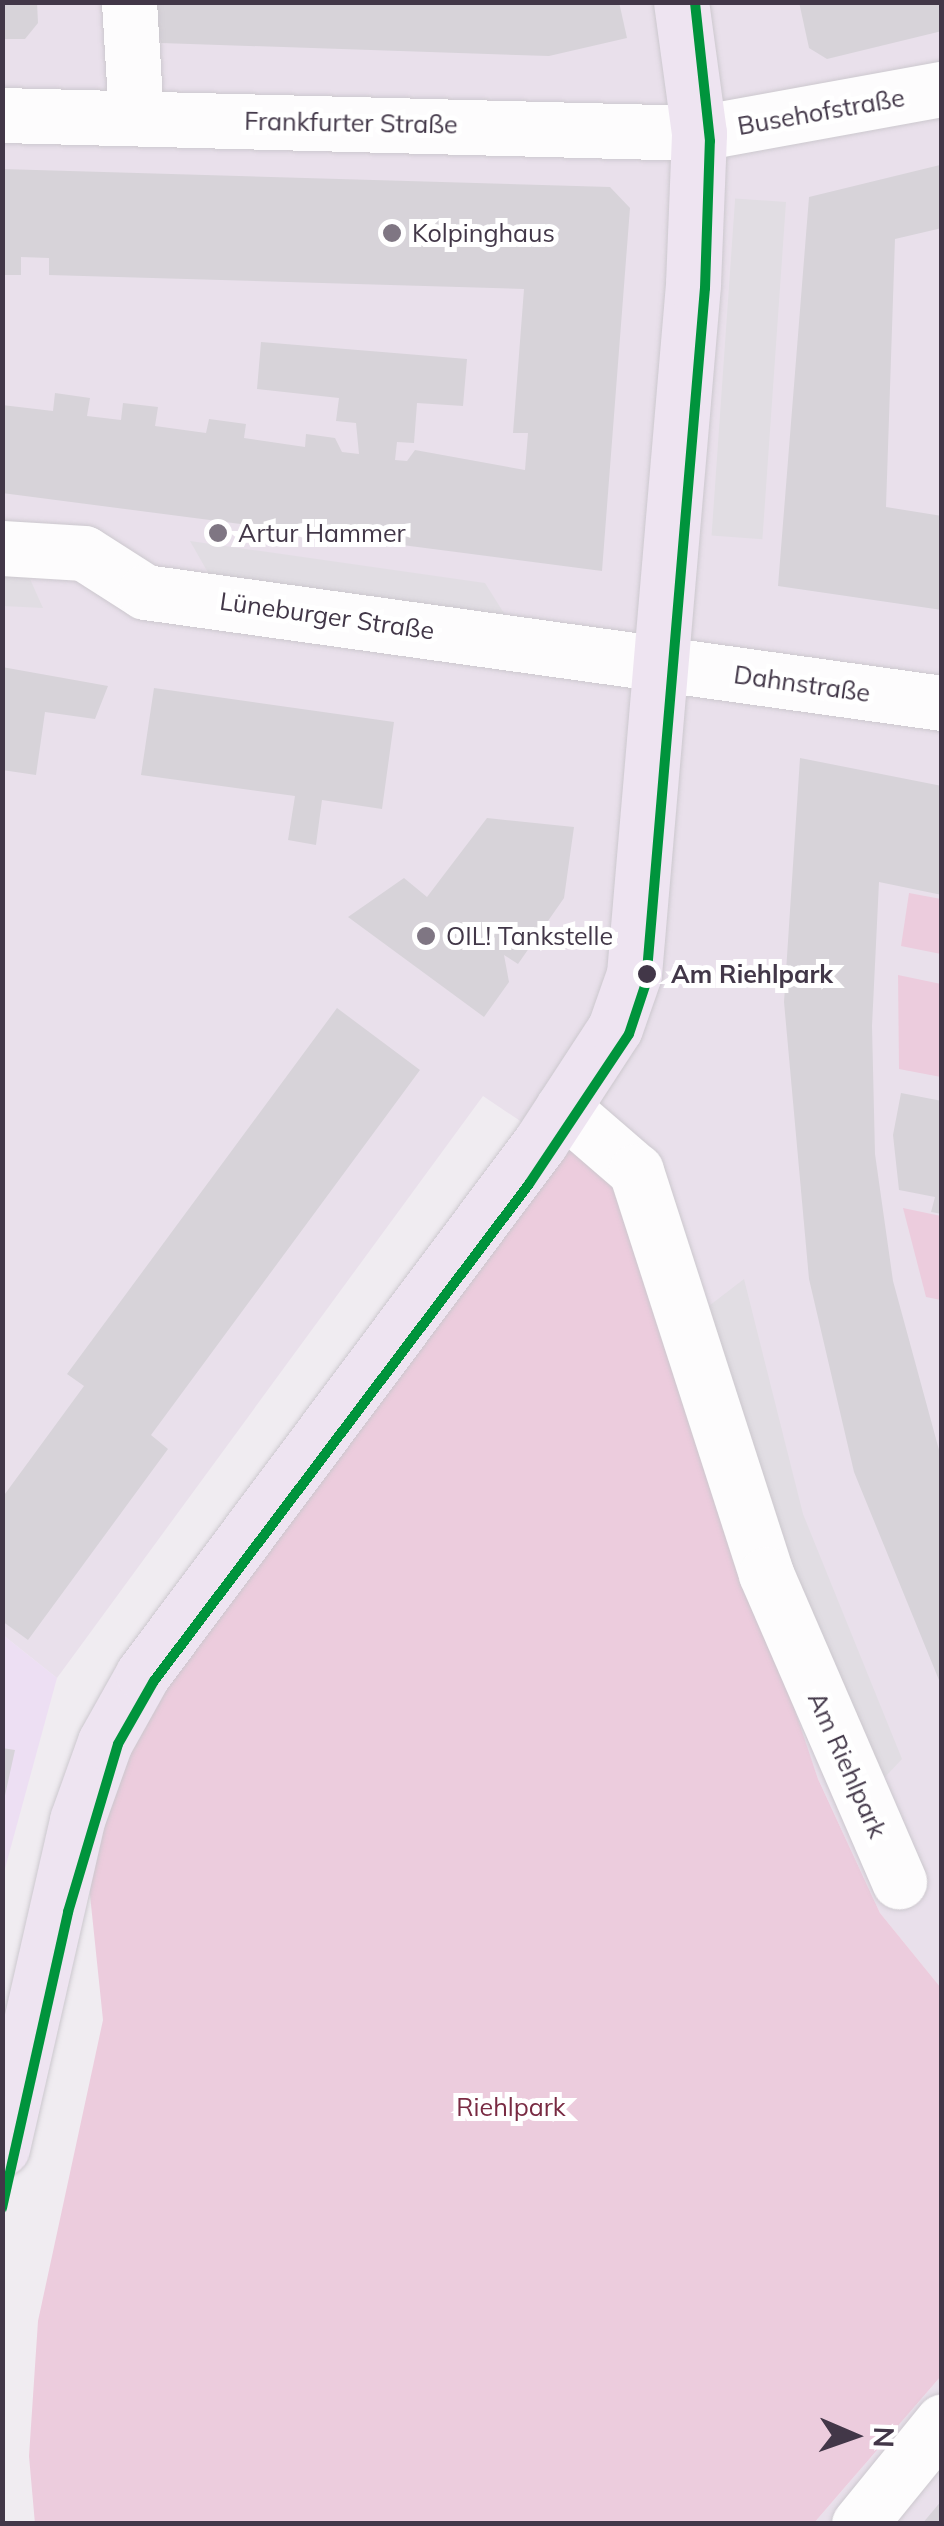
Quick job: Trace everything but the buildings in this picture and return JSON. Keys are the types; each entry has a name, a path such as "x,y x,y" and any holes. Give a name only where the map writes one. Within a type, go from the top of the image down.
{"main road":[{"path":"2,2148 77,1820 105,1742 142,1674 563,1108 616,1028 634,974 662,663 699,132 682,2"}],"street":[{"path":"129,2 136,118"},
{"name":"Busehofstraße","path":"699,132 942,89"},
{"name":"Frankfurter Straße","path":"2,115 699,132"},
{"name":"Lüneburger Straße","path":"2,548 84,553 146,592 662,663"},
{"name":"Dahnstraße","path":"662,663 942,702"},
{"name":"Am Riehlpark","path":"563,1108 636,1171 766,1574 899,1881"},
{"path":"859,2524 942,2422"}],"shaded area":[{"path":"2,3 941,3 941,1988 880,1913 818,1779 725,1518 550,1141 483,1096 57,1678 3,1635"},
{"path":"735,198 786,202 762,539 712,536"},
{"path":"190,541 485,583 507,618 215,585"},
{"path":"2,569 26,570 43,608 3,606"},
{"path":"744,1279 803,1514 902,1759 873,1790 833,1697 705,1309"},
{"path":"3,1635 57,1678 3,1876"},
{"path":"941,2376 941,2523 814,2523"}],"green space":[{"path":"909,893 941,899 941,954 901,946"},
{"path":"898,975 941,984 941,1077 899,1069"},
{"name":"Riehlpark","path":"585,1134 621,1191 818,1779 880,1913 941,1988 941,2376 814,2523 35,2524 29,2456 38,2321 103,2020 82,1818 110,1740 524,1179"},
{"path":"903,1208 941,1216 941,1300 926,1297"}],"transit line":[{"path":"2,2208 68,1912 118,1744 154,1681 529,1184 629,1034 646,983 705,288 710,141 695,2"}],"place":[{"name":"Kolpinghaus","path":"392,233"},
{"name":"Artur Hammer","path":"218,533"},
{"name":"OIL! Tankstelle","path":"426,936"},
{"name":"Am Riehlpark","path":"647,974"}]}
